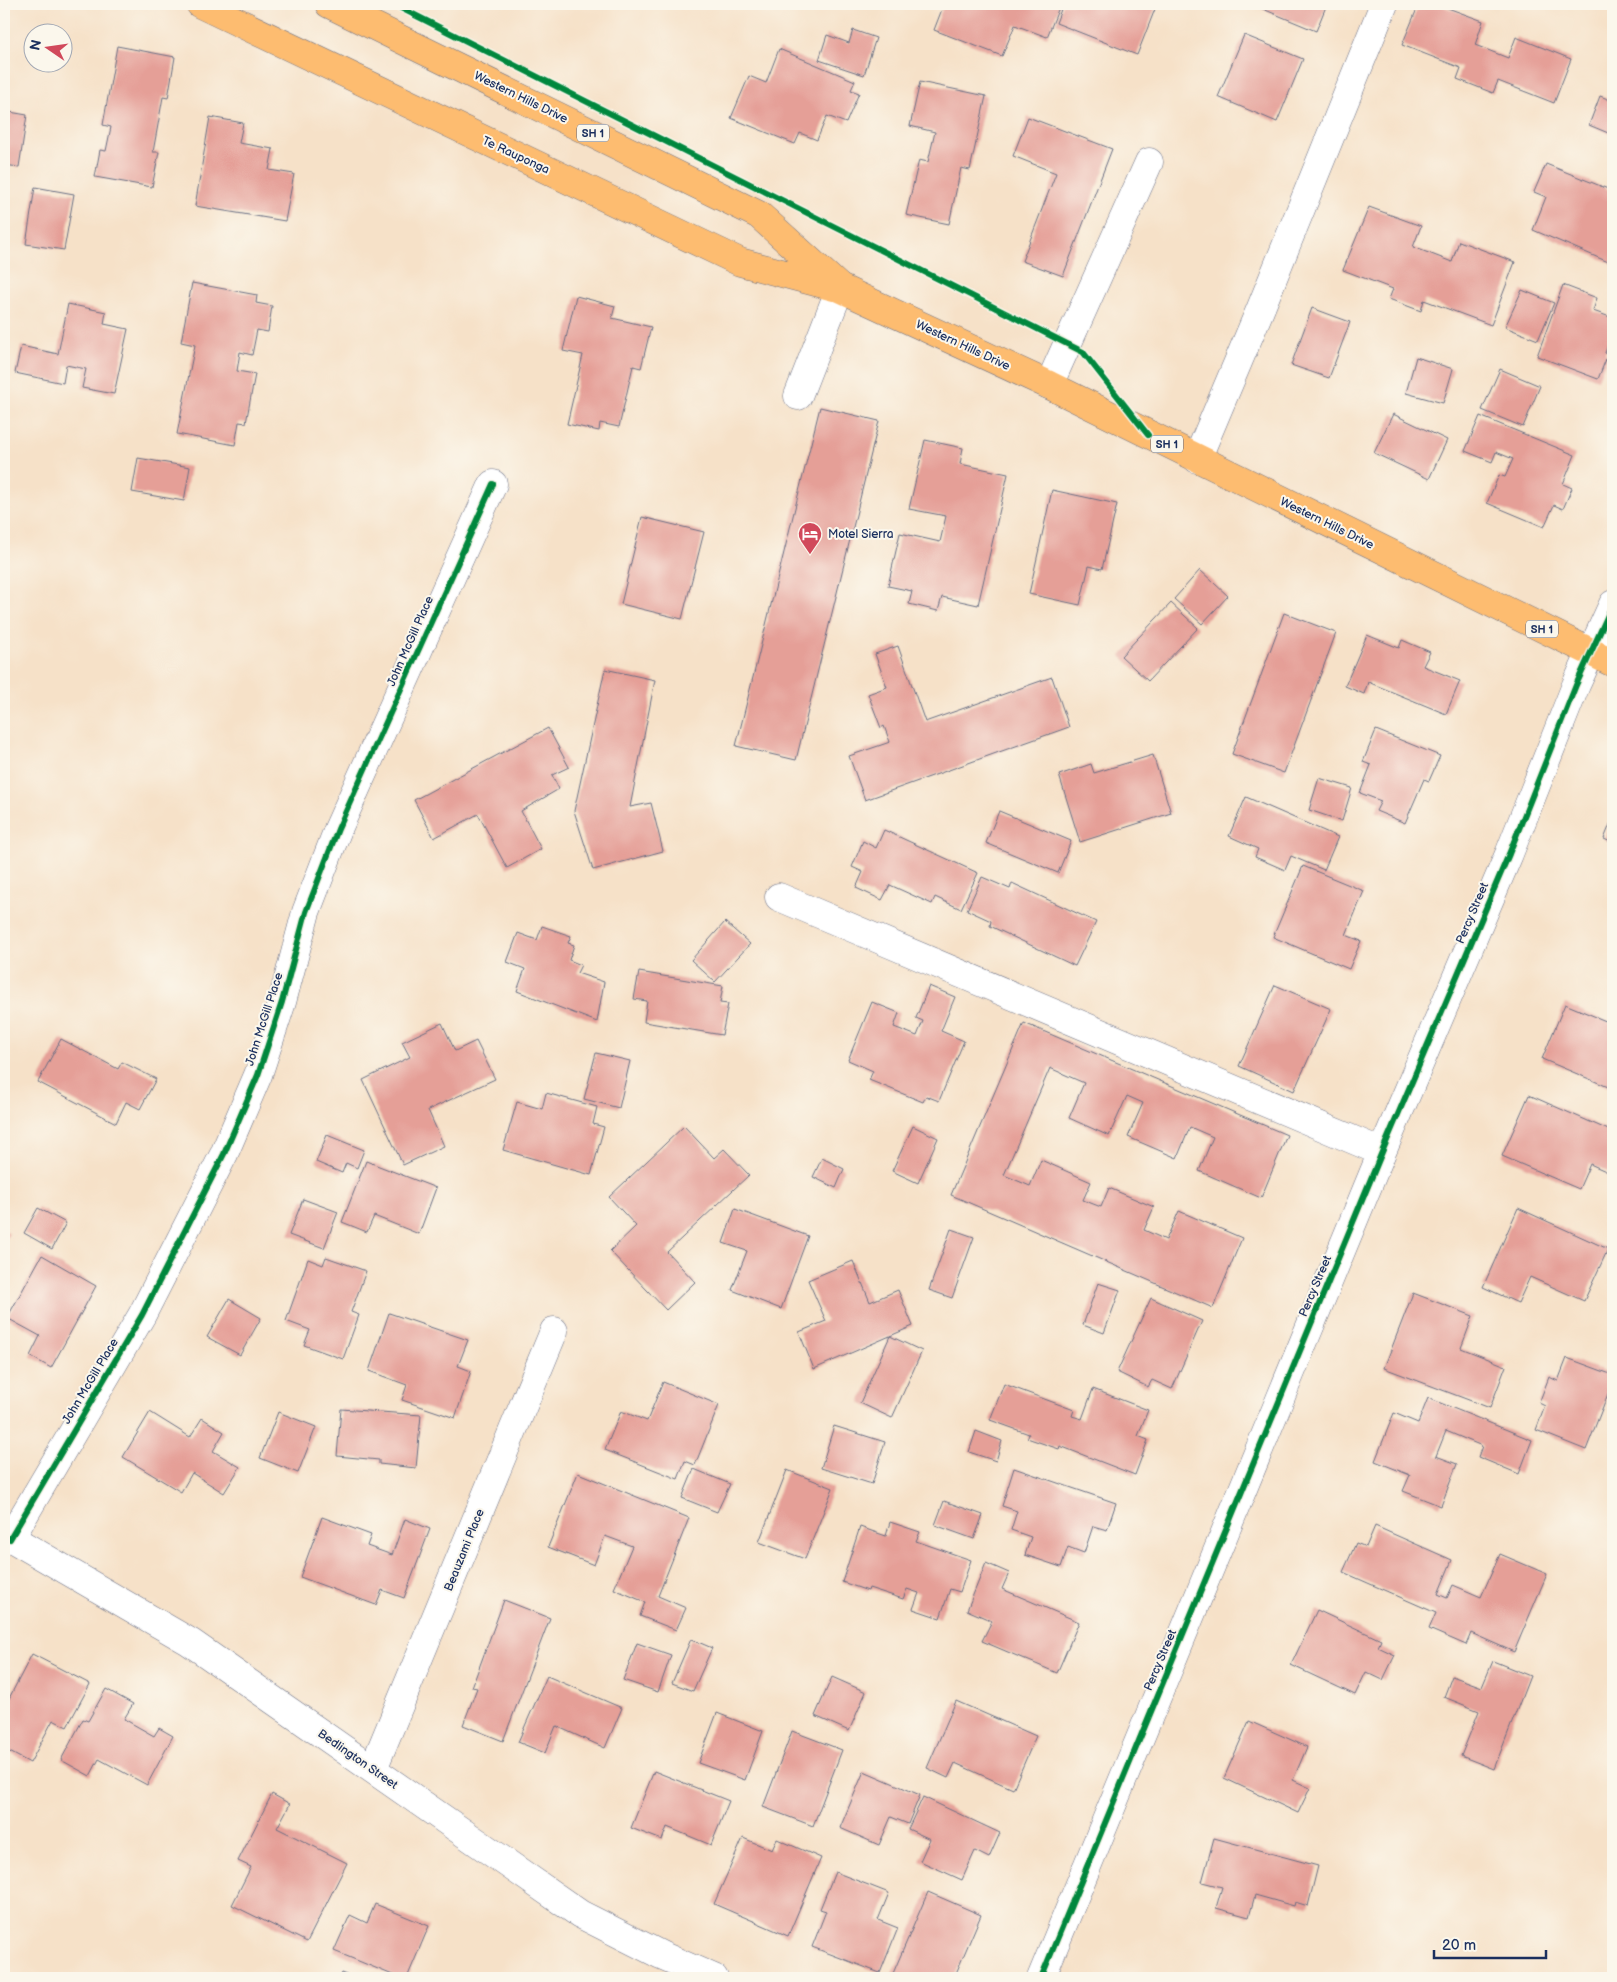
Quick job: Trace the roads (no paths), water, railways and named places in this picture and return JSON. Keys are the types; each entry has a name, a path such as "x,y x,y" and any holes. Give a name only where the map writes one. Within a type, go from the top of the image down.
{"highway":[{"name":"Te Rauponga","path":"200,4 740,262 840,288"},
{"name":"Western Hills Drive","path":"329,4 759,214 840,288 1049,385 1602,658"}],"street":[{"path":"1197,459 1384,4"},
{"path":"1049,385 1149,162"},
{"path":"798,396 840,288"},
{"name":"John McGill Place","path":"7,1536 142,1316 224,1154 258,1075 282,1002 306,912 338,829 492,484"},
{"name":"Percy Street","path":"1041,1978 1382,1152 1510,854 1576,686 1602,658 1613,604"},
{"path":"778,897 1382,1152"},
{"name":"Beauzami Place","path":"373,1770 554,1331"},
{"name":"Bedlington Street","path":"7,1536 190,1642 580,1914 661,1956 714,1978"}],"place":[{"name":"Motel Sierra","path":"810,555"}]}
